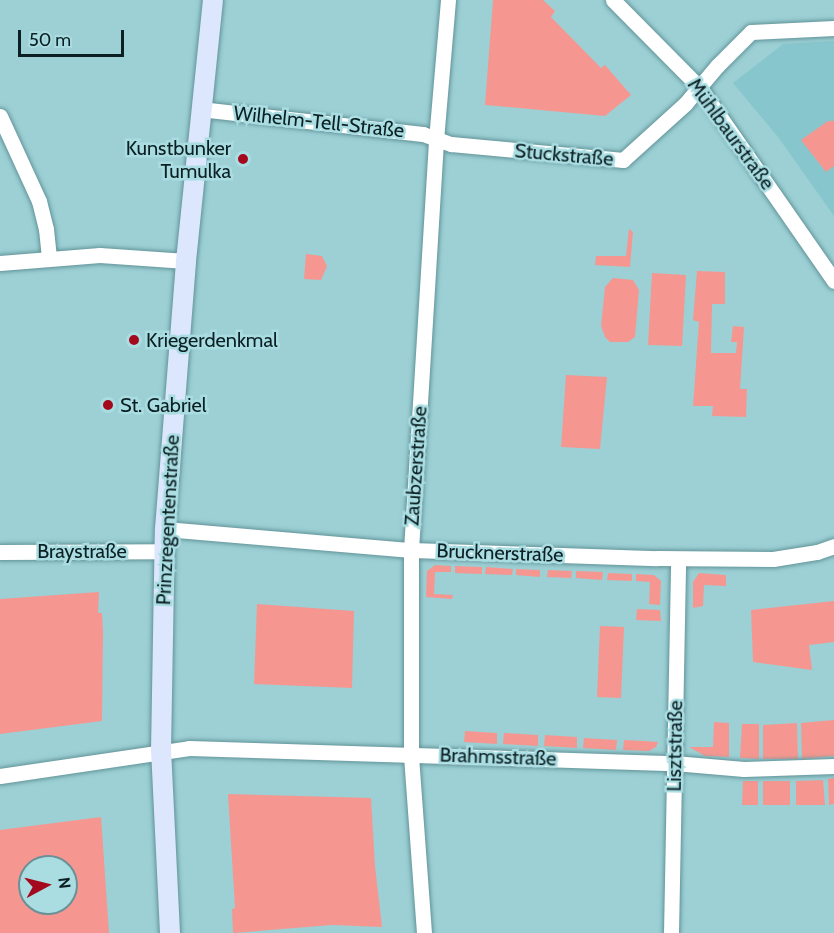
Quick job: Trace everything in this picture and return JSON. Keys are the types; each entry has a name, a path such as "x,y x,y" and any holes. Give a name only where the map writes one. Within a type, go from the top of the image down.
{"main road":[{"name":"Prinzregentenstraße","path":"170,933 161,751 165,529 186,261 213,0"}],"street":[{"name":"Zaubzerstraße","path":"424,933 411,754 411,550 436,140 448,0"},
{"name":"Mühlbaurstraße","path":"613,0 700,88 834,281"},
{"name":"Stuckstraße","path":"436,140 451,144 623,160 700,88 717,66 751,32 834,28"},
{"name":"Wilhelm-Tell-Straße","path":"200,109 423,134 436,140"},
{"path":"0,116 39,201 50,258"},
{"path":"0,263 100,255 186,261"},
{"name":"Brucknerstraße","path":"165,529 411,550 678,559 773,559 817,552 834,546"},
{"name":"Braystraße","path":"0,552 165,551"},
{"name":"Lisztstraße","path":"671,933 678,559"},
{"name":"Brahmsstraße","path":"0,776 189,748 674,763 744,769 834,766"}],"shaded area":[{"path":"493,0 543,0 555,11 551,17 601,68 605,65 631,95 605,116 485,105"},
{"path":"834,41 834,216 778,137 733,83 783,44"},
{"path":"828,121 834,121 834,166 826,172 801,140"},
{"path":"629,229 633,232 630,267 595,265 596,256 626,256"},
{"path":"306,254 322,256 327,266 321,280 304,279"},
{"path":"697,271 725,272 725,304 712,304 711,353 736,353 737,342 731,342 733,326 744,327 740,389 747,389 746,417 712,416 713,406 693,406 699,322 693,320"},
{"path":"652,273 686,275 682,346 648,345"},
{"path":"613,278 633,280 639,290 635,337 628,342 610,342 605,337 601,326 605,287"},
{"path":"566,375 607,377 600,449 561,447"},
{"path":"435,565 451,566 451,572 435,572 434,594 453,595 452,599 426,597 427,571"},
{"path":"455,566 482,567 482,574 455,573"},
{"path":"486,567 513,569 512,575 485,574"},
{"path":"516,569 540,570 540,577 516,575"},
{"path":"548,570 572,571 571,578 547,577"},
{"path":"576,571 603,572 602,580 576,578"},
{"path":"608,573 632,574 632,581 607,580"},
{"path":"699,573 726,575 726,586 704,585 703,606 693,608 693,582"},
{"path":"636,574 654,575 661,581 660,605 649,604 650,582 636,581"},
{"path":"99,592 98,613 102,613 103,632 102,721 0,734 0,599"},
{"path":"834,601 834,642 809,645 812,670 753,662 751,610"},
{"path":"257,604 354,611 352,688 254,684"},
{"path":"637,609 660,610 661,621 636,620"},
{"path":"600,626 624,627 621,698 597,697"},
{"path":"834,720 834,756 802,759 801,723"},
{"path":"714,722 729,723 729,757 705,756 689,747 713,747"},
{"path":"797,723 798,759 763,759 763,725"},
{"path":"742,724 759,724 759,759 740,758"},
{"path":"465,731 497,733 497,744 464,742"},
{"path":"504,733 538,735 538,746 503,744"},
{"path":"545,735 577,737 577,748 544,746"},
{"path":"584,738 617,740 616,750 583,748"},
{"path":"624,740 658,742 656,747 649,751 623,750"},
{"path":"834,778 834,804 829,805 828,779"},
{"path":"823,780 825,805 796,805 796,781"},
{"path":"743,781 758,781 758,805 742,805"},
{"path":"763,781 790,781 790,805 763,805"},
{"path":"228,794 371,798 382,927 332,925 233,933 232,909 235,908"},
{"path":"101,817 109,933 0,933 0,830"}],"place":[{"name":"Kunstbunker Tumulka","path":"243,159"},
{"name":"Kriegerdenkmal","path":"134,340"},
{"name":"St. Gabriel","path":"108,405"}]}
